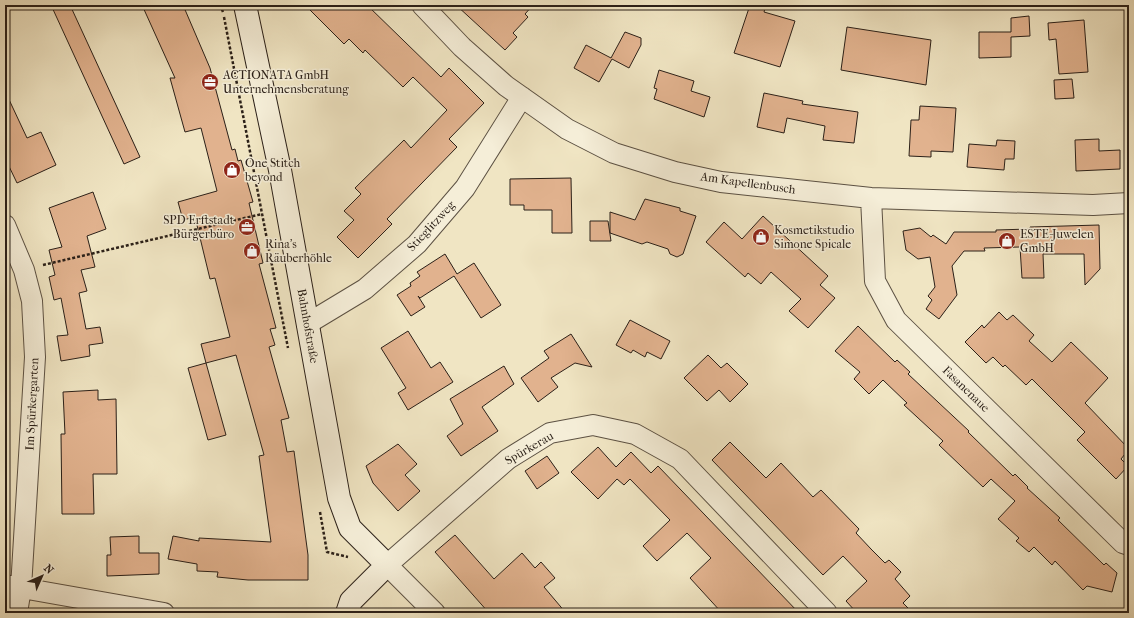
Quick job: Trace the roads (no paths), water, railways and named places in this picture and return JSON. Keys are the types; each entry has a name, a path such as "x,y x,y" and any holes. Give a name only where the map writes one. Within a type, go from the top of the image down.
{"street":[{"name":"Bahnhofstraße","path":"245,5 280,170 339,498 350,528 435,613"},
{"name":"Am Kapellenbusch","path":"422,5 462,46 506,86 566,129 614,153 675,172 721,182 871,198 1093,205 1129,203"},
{"name":"Stieglitzweg","path":"307,324 366,289 416,244 465,188 522,97"},
{"name":"Fasanenaue","path":"871,198 875,281 896,320 1123,543 1129,545"},
{"name":"Im Spürkergarten","path":"5,225 24,270 32,301 35,357 13,587 17,613"},
{"name":"Spürkerau","path":"387,565 508,459 550,433 593,425 635,434 680,459 827,613"},
{"path":"347,613 351,601 387,565"},
{"path":"13,587 164,613"}],"place":[{"name":"ACTIONATA GmbH Unternehmensberatung","path":"210,82"},
{"name":"One Stitch beyond","path":"232,170"},
{"name":"SPD Erftstadt Bürgerbüro","path":"247,227"},
{"name":"Kosmetikstudio Simone Spicale","path":"761,237"},
{"name":"ESTE-Juwelen GmbH","path":"1007,241"},
{"name":"Rina's Räuberhöhle","path":"252,251"}]}
